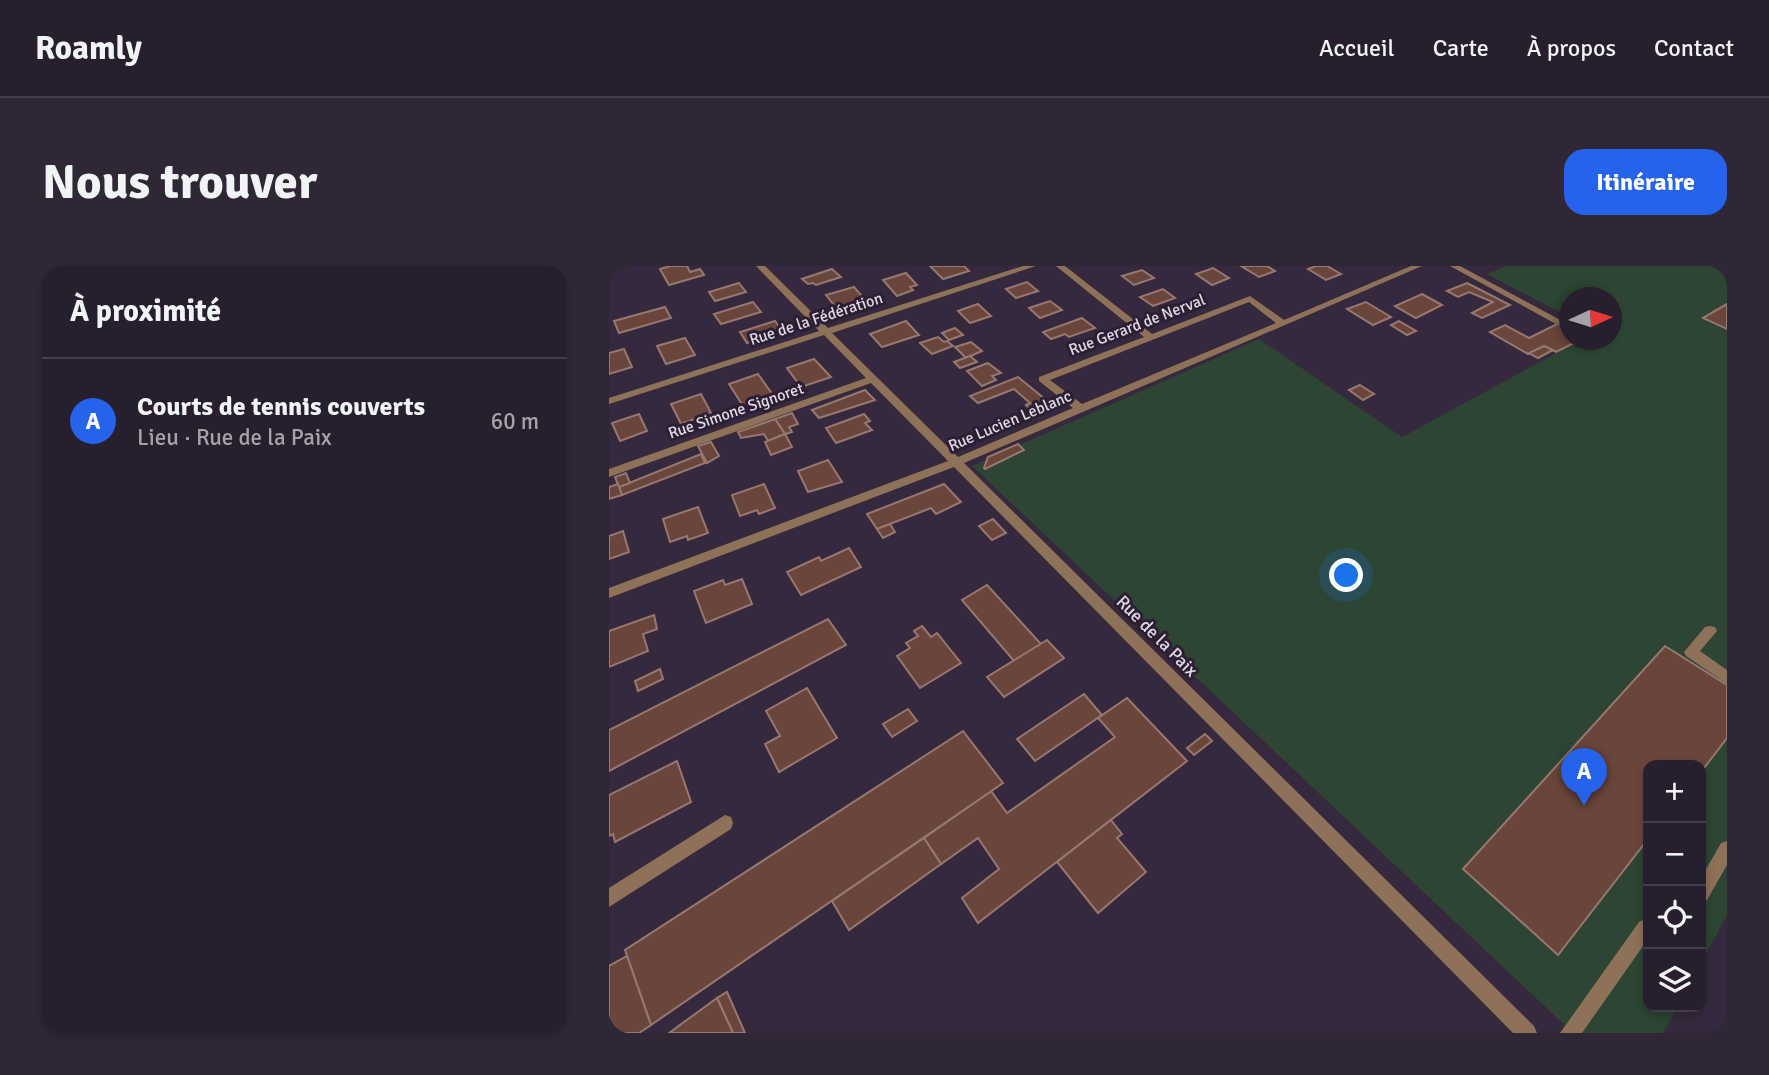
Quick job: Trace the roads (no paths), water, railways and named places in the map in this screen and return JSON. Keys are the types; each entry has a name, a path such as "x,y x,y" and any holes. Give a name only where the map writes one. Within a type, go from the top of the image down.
{"street":[{"name":"Rue de la Paix","path":"760,266 1527,1033"},
{"name":"Rue de la Fédération","path":"609,401 1032,266"},
{"path":"1060,266 1150,337"},
{"name":"Rue Lucien Leblanc","path":"609,593 955,462 1418,266"},
{"path":"1454,266 1559,322"},
{"name":"Rue Gerard de Nerval","path":"1080,408 1044,379 1250,299 1281,322"},
{"name":"Rue Simone Signoret","path":"609,473 874,379"},
{"path":"1710,631 1691,652 1727,678"},
{"path":"609,898 725,823"},
{"path":"1706,886 1727,849"},
{"path":"1570,1033 1643,931"}],"place":[{"name":"Courts de tennis couverts","path":"1584,806"}]}
